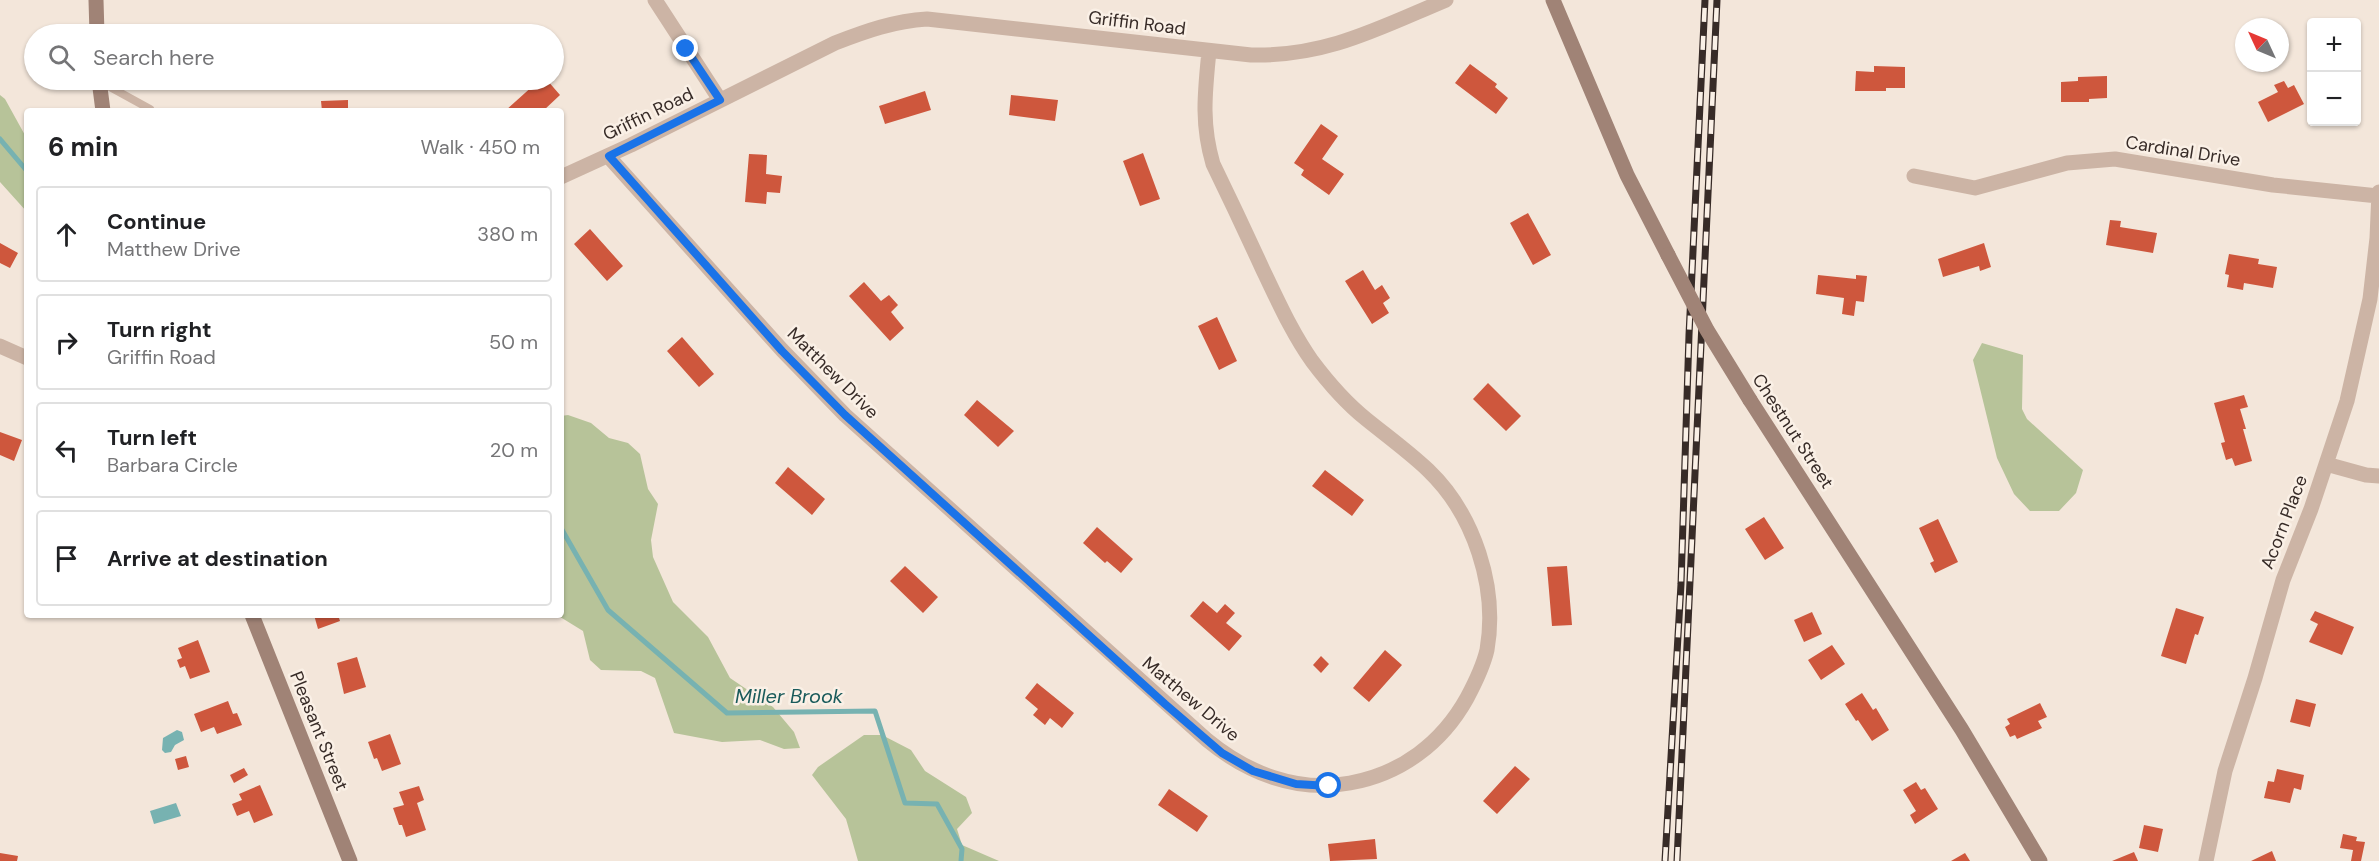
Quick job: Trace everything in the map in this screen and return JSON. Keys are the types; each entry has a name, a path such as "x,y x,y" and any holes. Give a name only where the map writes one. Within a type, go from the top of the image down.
{"main road":[{"path":"96,0 97,24"},
{"name":"Chestnut Street","path":"1553,0 1627,175 1707,330 1962,730 2040,861"},
{"path":"100,90 103,108"},
{"name":"Pleasant Street","path":"253,618 350,861"}],"street":[{"path":"655,0 720,100"},
{"name":"Griffin Road","path":"564,176 609,156 835,43 901,20 927,19 1209,51 1277,56 1322,49 1342,43 1446,0"},
{"name":"Matthew Drive","path":"609,156 782,351 845,415 1222,753 1253,771 1278,780 1315,786 1350,783 1380,776 1396,769 1427,747 1450,723 1476,680 1486,651 1489,612 1487,586 1465,518 1450,493 1428,470 1364,417 1337,390 1312,361 1294,332 1213,164 1206,139 1204,120 1209,51"},
{"name":"Cardinal Drive","path":"1914,176 1975,188 2067,163 2115,159 2273,185 2378,194"},
{"name":"Acorn Place","path":"2205,861 2225,771 2283,580 2311,509 2347,401 2370,299 2378,238 2378,194"},
{"path":"0,346 24,357"},
{"path":"2326,464 2366,475 2379,476"}],"lane":[{"path":"117,90 148,108"}],"green space":[{"path":"0,95 5,99 24,133 24,209 0,182"},
{"path":"1982,343 2023,355 2022,409 2027,419 2083,470 2076,493 2059,511 2030,511 2014,494 1997,458 1973,360"},
{"path":"564,416 591,423 609,438 628,443 640,454 648,489 658,504 651,540 653,557 673,602 708,637 730,678 773,707 794,732 800,748 784,749 760,740 722,742 674,733 655,678 641,671 601,670 590,660 583,631 562,618 564,618"},
{"path":"864,735 882,735 911,750 925,771 966,797 972,813 957,829 962,845 999,861 858,861 846,819 812,775 818,767"}],"water":[{"path":"177,730 182,732 184,740 175,745 171,752 165,753 162,750 163,738"},
{"path":"176,803 181,816 154,824 150,811"}],"building":[{"path":"1470,64 1497,84 1495,87 1508,98 1496,114 1455,83"},
{"path":"1874,66 1905,67 1905,88 1886,88 1886,91 1855,91 1856,71 1874,72"},
{"path":"2107,76 2107,98 2089,99 2089,102 2061,102 2061,82 2078,81 2078,77"},
{"path":"2284,81 2288,88 2294,85 2304,104 2268,122 2258,102 2278,92 2274,85"},
{"path":"528,90 556,90 560,95 546,108 508,108"},
{"path":"925,91 931,110 885,124 879,106"},
{"path":"1011,95 1058,100 1055,121 1009,115"},
{"path":"348,100 348,108 322,108 321,101"},
{"path":"1321,124 1338,136 1322,159 1344,174 1329,195 1301,175 1304,170 1294,163"},
{"path":"1143,153 1160,199 1140,206 1123,161"},
{"path":"749,154 767,155 766,174 782,176 780,193 767,192 766,204 745,202"},
{"path":"1528,213 1551,255 1533,265 1510,223"},
{"path":"2110,220 2121,221 2120,227 2157,233 2153,253 2106,245"},
{"path":"590,229 623,266 607,281 574,244"},
{"path":"0,243 18,253 10,268 0,263"},
{"path":"1984,243 1991,267 1980,271 1979,266 1943,277 1938,259"},
{"path":"2229,254 2259,259 2258,264 2277,267 2273,288 2244,283 2243,290 2227,287 2229,275 2225,274"},
{"path":"1363,270 1375,290 1382,285 1390,298 1383,303 1389,313 1372,324 1345,281"},
{"path":"1818,275 1856,279 1856,275 1867,276 1864,302 1856,301 1854,316 1842,314 1844,298 1816,294"},
{"path":"864,282 881,301 889,295 898,305 891,312 904,328 890,341 849,296"},
{"path":"1217,317 1237,361 1219,370 1198,326"},
{"path":"682,337 714,374 699,387 667,351"},
{"path":"1488,383 1521,416 1506,431 1473,399"},
{"path":"2244,395 2248,407 2240,409 2252,461 2235,466 2232,458 2226,460 2221,443 2225,442 2214,403"},
{"path":"977,400 1014,431 998,447 964,415"},
{"path":"0,432 22,440 14,461 0,455"},
{"path":"788,467 825,499 812,515 775,483"},
{"path":"1325,470 1364,500 1352,516 1312,486"},
{"path":"1764,517 1784,548 1765,560 1745,529"},
{"path":"1938,519 1958,562 1935,573 1930,563 1934,561 1919,528"},
{"path":"1097,527 1133,559 1121,573 1107,561 1105,563 1083,543"},
{"path":"905,566 938,597 923,613 890,581"},
{"path":"1567,566 1572,625 1552,626 1547,567"},
{"path":"1203,601 1217,613 1225,604 1235,613 1226,623 1242,636 1229,651 1190,616"},
{"path":"2176,608 2204,617 2198,635 2195,634 2186,664 2161,656"},
{"path":"2315,611 2354,627 2342,655 2309,642 2318,624 2310,620"},
{"path":"1812,612 1822,634 1804,642 1794,620"},
{"path":"315,618 339,618 340,621 318,629"},
{"path":"198,640 210,672 190,679 185,666 180,668 177,660 182,658 178,648"},
{"path":"1832,645 1845,664 1821,680 1808,660"},
{"path":"1385,650 1402,665 1369,702 1353,688"},
{"path":"1321,656 1329,664 1321,673 1313,665"},
{"path":"357,657 366,687 344,694 337,663"},
{"path":"1037,683 1074,713 1062,728 1050,718 1045,725 1033,715 1038,709 1025,698"},
{"path":"1862,693 1873,710 1876,708 1889,730 1872,741 1845,704"},
{"path":"2296,699 2316,704 2310,727 2290,722"},
{"path":"228,701 233,714 237,713 242,725 217,734 214,727 201,732 194,714"},
{"path":"2040,703 2047,717 2038,721 2042,728 2017,739 2015,735 2010,737 2005,727 2010,724 2007,719"},
{"path":"390,734 401,764 382,771 377,758 374,759 368,742"},
{"path":"186,756 189,767 178,770 175,759"},
{"path":"1515,766 1530,779 1497,814 1483,801"},
{"path":"244,768 248,775 234,783 230,775"},
{"path":"2277,769 2304,775 2301,790 2294,788 2290,803 2264,798 2268,781 2274,782"},
{"path":"1916,782 1921,790 1925,788 1938,809 1915,824 1910,815 1916,811 1903,790"},
{"path":"260,785 273,815 254,823 249,811 237,816 232,804 242,800 239,794"},
{"path":"419,786 424,800 417,803 426,830 406,837 393,808 404,805 399,792"},
{"path":"1169,789 1208,816 1197,832 1158,805"},
{"path":"2144,825 2163,829 2158,852 2139,848"},
{"path":"2343,834 2357,837 2356,841 2365,842 2361,861 2351,861 2353,850 2340,848"},
{"path":"1375,839 1377,859 1330,861 1328,844"},
{"path":"2272,851 2276,861 2251,861"},
{"path":"2134,852 2138,861 2112,861"},
{"path":"0,853 18,856 17,861 0,861"},
{"path":"1965,853 1970,861 1951,861"}],"waterway":[{"name":"Miller Brook","path":"0,139 24,167"},
{"name":"Miller Brook","path":"564,533 608,610 727,713 875,711 905,803 937,804 962,849 961,861"}],"railway":[{"path":"1665,861 1681,584 1689,335 1705,0"},
{"path":"1677,861 1717,0"}],"route":[{"path":"686,49 720,100 609,156 782,351 845,415 1165,704 1222,753 1253,771 1296,784 1329,786"}]}
